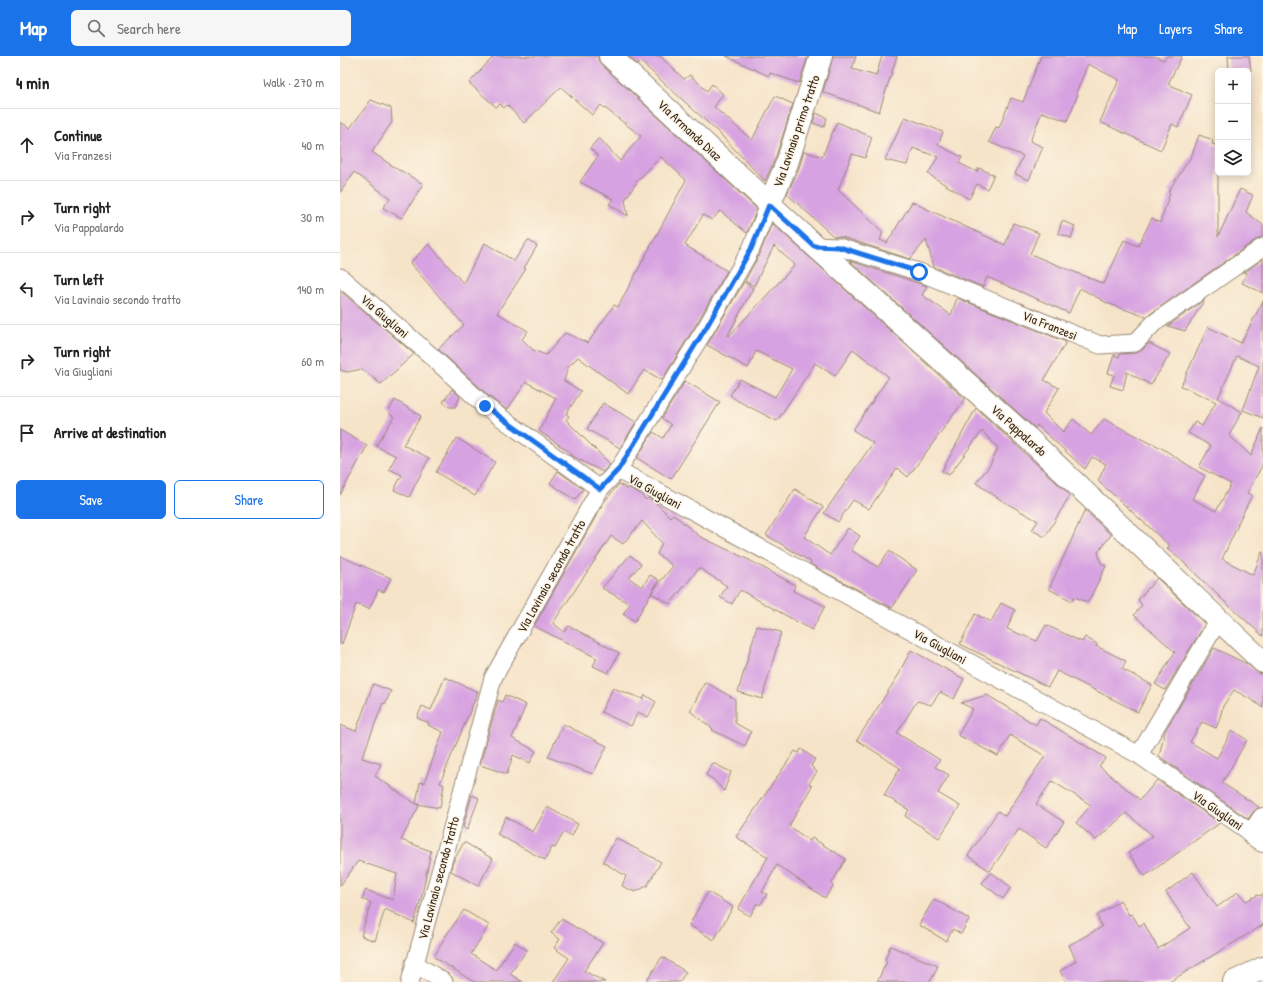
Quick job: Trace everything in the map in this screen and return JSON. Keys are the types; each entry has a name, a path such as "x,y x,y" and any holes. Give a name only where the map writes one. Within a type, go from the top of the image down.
{"main road":[{"name":"Via Armando Diaz","path":"610,56 769,205"},
{"name":"Via Lavinaio primo tratto","path":"769,205 787,164 821,56"},
{"name":"Via Pappalardo","path":"769,205 1031,441 1263,662"},
{"path":"1234,982 1263,968"}],"street":[{"name":"Via Lavinaio secondo tratto","path":"410,982 493,678 600,489 618,470 711,320 751,249 769,205"},
{"name":"Via Franzesi","path":"814,246 839,247 919,272 1100,345 1135,343 1154,323 1263,247"},
{"name":"Via Giugliani","path":"340,277 428,353 485,406 600,489"},
{"name":"Via Giugliani","path":"618,470 1139,755 1260,831"},
{"path":"1139,755 1218,619"},
{"path":"414,963 444,982"}],"building":[{"path":"494,56 598,56 598,60 602,65 757,209 747,233 720,211 712,220 703,215 685,245 727,271 662,380 644,370 628,394 578,357 568,367 564,381 581,391 566,414 569,416 566,420 610,464 603,472 570,455 571,453 539,431 556,398 526,382 507,410 491,398 438,349 464,325 410,263 429,244 463,283 485,243 514,261 528,240 537,246 524,268 526,269 497,313 528,331 522,339 533,350 546,355 565,333 588,343 614,305 618,307 686,180 661,157 638,180 625,200 628,216 609,204 613,199 580,182 598,156 590,148 599,138 620,161 641,136 601,105 592,115 561,87 524,123 507,105 504,108 500,104 496,107 469,83"},
{"path":"628,56 660,56 684,79 690,75 707,91 712,84 723,94 714,107 752,140 775,96 793,104 775,159 765,181 719,133 641,62 638,65"},
{"path":"726,56 808,56 799,83 770,73 769,76"},
{"path":"833,56 856,56 852,69 876,76 882,56 897,56 879,112 823,92"},
{"path":"1041,56 1154,56 1164,60 1167,56 1182,56 1168,84 1192,95 1178,127 1172,124 1161,150 1100,122 1119,80 1088,64 1076,93 1078,94 1067,121 1042,112 1030,141 1043,147 1029,180 1015,174 1023,156 989,142 996,127 999,128 1011,98 1023,102"},
{"path":"1228,56 1249,56 1251,68 1229,68"},
{"path":"371,100 391,108 392,122 372,152 400,171 423,184 402,218 383,208 390,198 354,172 340,193 340,122 350,128"},
{"path":"816,113 827,118 824,127 813,123"},
{"path":"905,117 943,132 938,145 962,157 959,163 977,172 979,168 994,175 987,189 977,184 969,199 928,174 938,157 913,148 907,165 885,160"},
{"path":"837,122 872,137 865,158 852,154 838,190 883,232 880,240 887,243 912,202 1005,245 1013,223 1039,233 1030,254 1104,284 1124,240 1138,246 1152,218 1160,223 1170,193 1168,192 1192,155 1199,135 1213,140 1212,144 1215,145 1215,176 1218,176 1218,237 1240,189 1253,195 1246,212 1263,225 1263,236 1146,317 1107,303 1080,288 1069,313 987,277 983,287 934,267 926,240 910,259 842,237 833,236 787,194 799,168 804,151 822,157"},
{"path":"1062,221 1075,226 1071,238 1058,233"},
{"path":"772,223 965,399 908,477 897,468 869,509 853,500 838,522 824,513 873,443 853,430 889,377 853,349 835,376 815,363 777,421 738,401 730,395 740,379 775,397 792,369 756,351 748,368 707,345 744,282 753,288 728,335 729,336 795,265 774,246 754,286 745,281 760,253"},
{"path":"1263,259 1263,293 1242,283 1247,273 1245,272"},
{"path":"850,261 927,286 922,295 951,315 957,298 1066,342 1044,380 1059,388 1044,413 1063,432 1073,419 1091,435 1104,419 1163,449 1205,476 1192,499 1216,511 1231,484 1199,467 1211,446 1188,433 1195,422 1202,426 1216,402 1181,386 1208,327 1241,343 1263,301 1263,418 1243,410 1259,366 1237,356 1218,398 1242,412 1229,435 1251,456 1263,428 1263,464 1247,493 1252,495 1222,559 1253,575 1263,552 1263,636 1178,557 1167,549 1170,546 1098,481 1106,464 1092,457 1085,469 1037,425 1035,428"},
{"path":"340,292 414,354 381,384 362,369 347,372 340,370"},
{"path":"1205,299 1185,331 1168,326"},
{"path":"1149,343 1170,354 1151,385 1127,372 1123,390 1110,386 1114,375 1108,373 1114,355 1119,357 1120,354 1136,353 1142,350"},
{"path":"685,381 720,402 671,479 637,458 653,432 663,438 671,425 662,418"},
{"path":"452,389 460,397 455,407 449,407 443,402"},
{"path":"395,400 421,416 403,445 429,458 409,497 394,490 402,475 389,469 396,456 376,446 394,417 388,412"},
{"path":"603,403 636,422 620,448 587,429"},
{"path":"976,408 1070,495 1045,537 1032,530 1038,521 1001,500 976,483 990,465 998,448 982,431 949,475 942,471"},
{"path":"340,430 367,446 340,495"},
{"path":"457,438 495,462 475,496 436,472"},
{"path":"558,471 583,489 575,500 550,483"},
{"path":"619,484 627,489 629,488 639,493 646,500 648,498 654,501 670,517 673,514 699,536 749,560 795,585 793,591 825,606 812,630 740,590 732,604 720,597 727,586 699,568 670,604 651,593 673,566 657,554 662,543 642,521 623,544 611,536 553,623 564,632 569,626 619,653 608,673 593,666 597,658 534,626 604,502"},
{"path":"795,489 823,507 804,537 830,555 848,528 860,536 851,550 878,567 889,551 917,570 892,608 810,564 811,562 766,535"},
{"path":"1085,510 1111,535 1098,552 1101,563 1106,566 1088,602 1074,597 1072,601 1049,589"},
{"path":"630,555 641,564 629,578 642,587 650,575 659,580 635,621 623,614 630,604 602,588"},
{"path":"340,556 391,578 384,592 378,590 369,609 356,604 342,644 340,644"},
{"path":"1157,578 1205,624 1165,690 1155,684 1175,652 1134,615 1142,605 1138,600"},
{"path":"1001,603 1015,610 1007,629 1037,641 1046,625 1082,642 1085,637 1097,644 1096,646 1126,661 1122,669 1152,685 1138,712 1057,671 1048,687 960,644 975,614 991,622"},
{"path":"757,626 781,632 762,699 738,692"},
{"path":"1214,648 1247,664 1260,674 1263,674 1263,708 1234,690 1223,706 1216,728 1202,722 1190,742 1217,758 1232,730 1247,740 1222,783 1259,807 1248,819 1159,756 1165,731"},
{"path":"911,650 964,679 954,699 940,692 931,705 917,701 897,733 940,760 935,767 949,775 938,793 960,806 939,838 905,816 909,810 884,795 900,768 857,740 901,671"},
{"path":"445,677 478,692 440,783 444,785 440,808 417,804 419,806 401,840 431,851 421,899 414,923 385,909 375,941 361,936 371,903 362,899 366,890 393,900 397,874 358,861 340,886 340,725 356,731 373,684 391,691 385,704 383,703 362,758 381,764 375,776 416,804 420,782 424,783 443,732 428,725 429,723 417,718 422,706 431,710"},
{"path":"705,682 735,699 735,723 751,732 745,746 712,730 713,729 690,711"},
{"path":"613,688 643,699 645,695 656,702 648,717 638,712 631,726 601,712"},
{"path":"505,695 526,705 512,738 536,751 530,763 513,755 507,774 480,765 498,700 502,702"},
{"path":"987,695 1036,725 1040,718 1106,758 1099,766 1140,800 1157,780 1220,823 1145,876 1128,853 1153,836 1126,813 1096,840 1076,823 1091,805 1052,781 1036,804 1064,822 1046,848 1019,829 990,871 968,856 998,811 1005,816 1045,756 1010,735 998,756 958,735 973,709 961,703"},
{"path":"563,724 607,746 593,774 548,757"},
{"path":"801,749 815,759 811,766 817,772 809,783 812,786 789,826 810,841 812,838 846,859 831,884 833,886 825,898 777,865 762,892 767,894 760,905 757,903 750,916 738,909 768,857 736,837 795,751 799,753"},
{"path":"713,763 731,772 724,791 714,780 706,775"},
{"path":"472,795 479,798 467,830 463,827"},
{"path":"547,807 578,824 572,836 564,832 555,848 552,847 545,860 497,834 506,817 533,832"},
{"path":"616,838 661,862 647,886 635,892 622,886 626,876 603,862"},
{"path":"464,842 493,859 478,886 451,871 452,864"},
{"path":"991,872 1011,887 1003,899 982,883"},
{"path":"1193,872 1217,907 1238,892 1246,901 1263,894 1263,925 1169,982 1066,982 1060,971 1076,961 1069,945 1102,927 1097,916 1120,900 1129,915 1132,914 1139,926 1144,923 1158,949 1190,928 1166,892"},
{"path":"708,892 733,907 714,940 689,925"},
{"path":"934,899 969,919 961,934 953,929 946,941 919,925"},
{"path":"464,910 489,925 471,954 496,970 515,942 527,950 510,974 523,982 474,982 434,957 445,937"},
{"path":"561,919 603,943 584,971 605,982 553,982 569,958 554,948 560,939 551,933"},
{"path":"890,946 938,966 930,982 877,982 887,961 885,960"},
{"path":"662,957 686,972 679,982 646,982"}],"route":[{"path":"485,406 600,489 618,470 707,326 751,249 769,205 814,246 839,247 919,272"}]}
